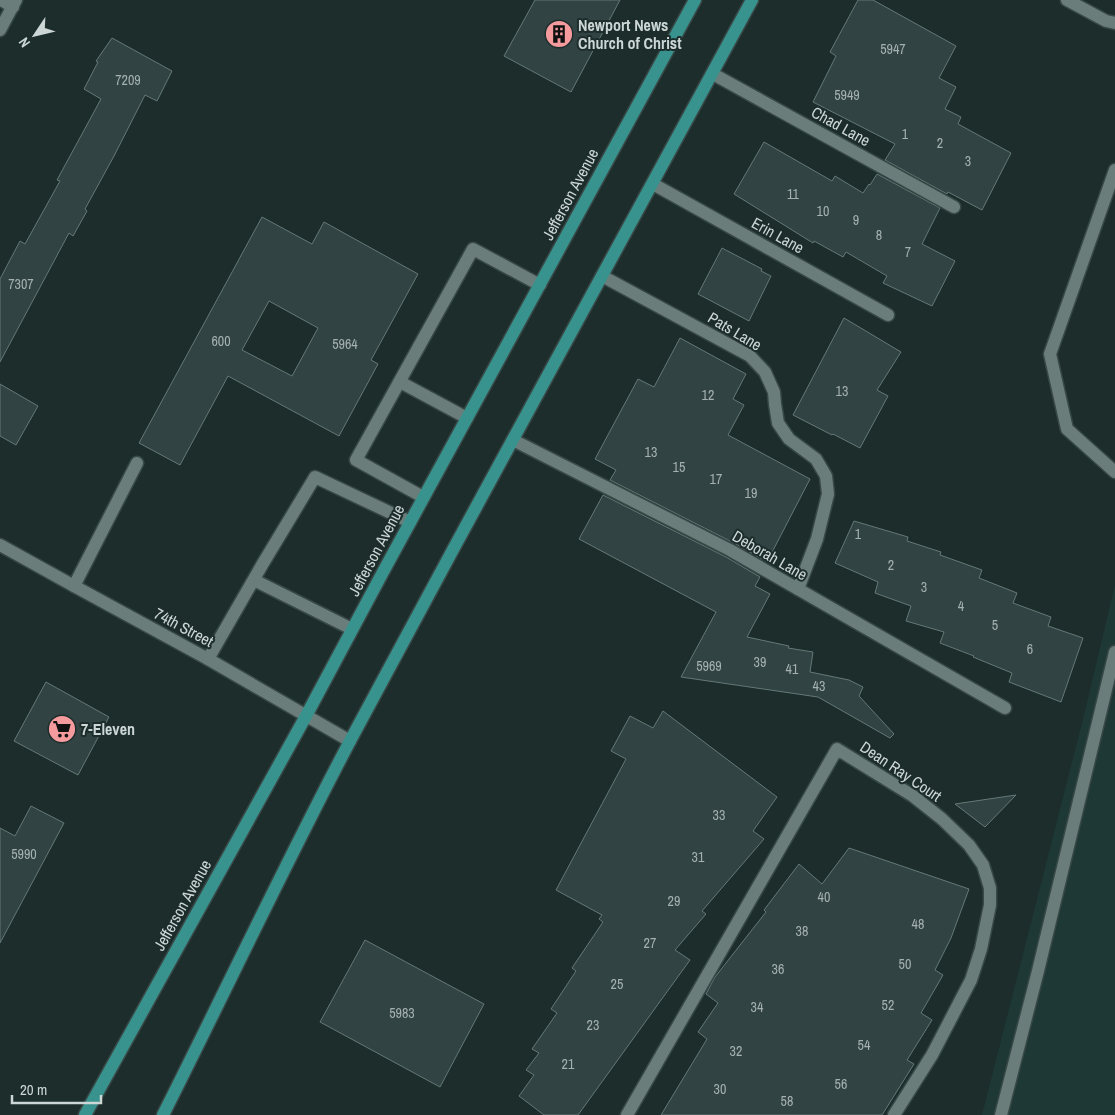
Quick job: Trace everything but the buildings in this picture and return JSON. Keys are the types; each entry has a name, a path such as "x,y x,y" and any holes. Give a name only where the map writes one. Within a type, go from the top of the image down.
{"main road":[{"name":"Jefferson Avenue","path":"85,1115 306,716 423,497 695,0"},
{"path":"163,1115 231,980 258,921 350,741 752,0"}],"street":[{"path":"0,30 14,3 1,0"},
{"path":"1067,0 1106,21 1115,23"},
{"name":"Chad Lane","path":"713,74 954,206"},
{"path":"1115,170 1050,354 1067,429 1115,472"},
{"name":"Erin Lane","path":"653,184 888,315"},
{"path":"423,497 356,460 473,249 540,285"},
{"name":"Pats Lane","path":"602,276 750,356 765,372 774,392 778,423 789,439 816,460 826,476 828,494 817,539 798,589"},
{"path":"400,382 467,418"},
{"name":"Deborah Lane","path":"513,440 730,550 1006,708"},
{"path":"74,586 137,463"},
{"path":"208,658 315,477 410,522"},
{"name":"74th Street","path":"0,545 208,658 350,741"},
{"path":"254,580 352,629"},
{"path":"1001,1115 1115,652"},
{"name":"Dean Ray Court","path":"627,1115 837,749 913,796 942,819 968,845 983,865 990,888 990,905 982,949 971,980 932,1055 894,1115"}],"shaded area":[{"path":"1115,585 1115,1115 982,1115 1083,719"}],"place":[{"name":"Newport News Church of Christ","path":"559,34"},
{"name":"7-Eleven","path":"62,729"}]}
